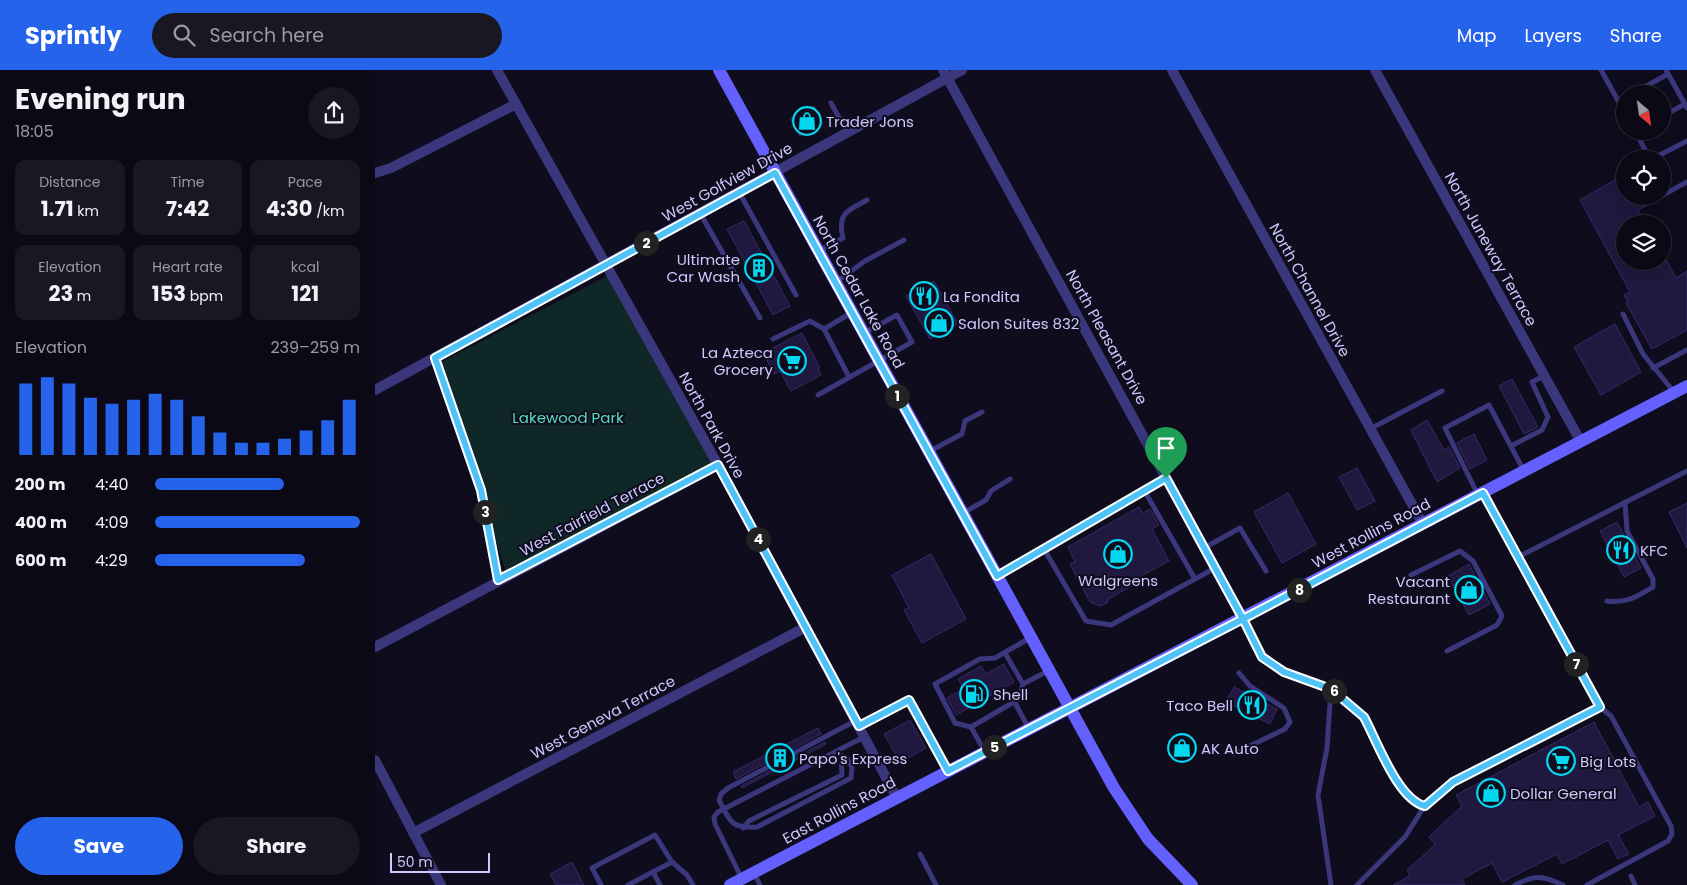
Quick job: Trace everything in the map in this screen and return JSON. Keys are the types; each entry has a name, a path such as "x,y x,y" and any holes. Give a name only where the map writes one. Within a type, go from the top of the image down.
{"main road":[{"name":"North Cedar Lake Road","path":"719,70 1114,788 1147,839 1189,883"},
{"name":"West Rollins Road","path":"1069,708 1687,386"},
{"name":"East Rollins Road","path":"730,885 1069,708"}],"street":[{"name":"North Park Drive","path":"497,70 718,465 897,798"},
{"name":"West Golfview Drive","path":"375,390 775,173 847,133 945,74 962,70"},
{"name":"North Channel Drive","path":"1172,70 1423,524"},
{"name":"North Juneway Terrace","path":"1375,70 1581,442"},
{"name":"North Pleasant Drive","path":"945,74 1243,619"},
{"path":"375,173 391,168 516,104"},
{"path":"435,358 481,490 498,580"},
{"name":"West Fairfield Terrace","path":"375,647 498,580 718,465"},
{"name":"West Geneva Terrace","path":"413,833 806,627"},
{"path":"375,760 441,885"}],"lane":[{"path":"1602,70 1616,96"},
{"path":"1646,85 1667,72 1686,106 1671,113"},
{"path":"831,103 847,133"},
{"path":"1669,150 1687,141"},
{"path":"1671,191 1687,182"},
{"path":"739,192 796,296"},
{"path":"818,251 843,238 840,224 845,212 867,200"},
{"path":"701,213 760,318"},
{"path":"835,283 865,261 904,240"},
{"path":"824,329 852,312"},
{"path":"1623,314 1643,354 1675,392"},
{"path":"818,395 912,342 897,315 863,333"},
{"path":"773,339 810,321 824,329 849,377"},
{"path":"1653,368 1687,350"},
{"path":"1511,446 1542,430 1548,417 1533,382 1544,376"},
{"path":"1370,429 1442,391"},
{"path":"1524,471 1489,405 1445,428 1600,707 1611,716 1671,826 1672,834 1668,841 1587,885"},
{"path":"928,452 962,434 965,421 983,412"},
{"path":"1518,557 1687,471"},
{"path":"997,576 1166,478"},
{"path":"962,514 986,500 991,491 1010,479"},
{"path":"1144,490 1195,579"},
{"path":"1607,601 1618,603 1632,599 1653,586 1653,579 1627,531 1625,502"},
{"path":"1204,548 1241,528 1266,571"},
{"path":"1044,549 1086,621 1111,625 1215,568"},
{"path":"1411,575 1460,551 1473,561 1502,616 1497,625 1447,651"},
{"path":"1243,619 1262,657 1284,672 1331,689 1364,717 1403,791 1411,800 1425,806"},
{"path":"1005,653 1023,684 1019,699 971,727 955,723 935,684 980,659 995,658 1030,638"},
{"path":"1023,684 1048,671"},
{"path":"1233,754 1285,729 1290,722 1284,708 1250,686 1239,673"},
{"path":"1331,689 1327,748 1319,795 1331,885"},
{"path":"838,750 842,756 847,758 852,766 851,778 757,827 743,828 735,826 719,800 728,788 857,723 909,700 948,771"},
{"path":"1014,702 1029,729"},
{"path":"1357,885 1405,837 1425,806 1453,782 1600,707"},
{"path":"971,727 985,752"},
{"path":"742,879 715,824 714,817 724,809 865,737"},
{"path":"743,828 749,821 842,775 843,768 840,761 842,756"},
{"path":"601,885 592,868 655,835 671,862 687,875 693,885"},
{"path":"920,854 936,885"},
{"path":"628,885 671,862"},
{"path":"653,872 660,885"},
{"path":"754,873 760,885"},
{"path":"1515,885 1525,880 1542,876 1563,885"},
{"path":"1631,876 1635,885"}],"green space":[{"name":"Lakewood Park","path":"611,274 715,461 506,572 437,364"}],"building":[{"name":"Trader Jons","path":"814,106 823,124 800,136 790,119"},
{"path":"1616,179 1616,205 1647,205 1638,210 1641,215 1616,215 1616,266 1580,200"},
{"name":"Ultimate Car Wash","path":"744,221 790,306 773,315 727,229"},
{"path":"1671,269 1676,278 1687,271 1687,330 1652,349 1626,303 1628,302 1624,295 1630,292 1618,270"},
{"path":"934,281 958,324 930,339 906,296"},
{"path":"1615,324 1641,372 1601,395 1574,347"},
{"name":"La Azteca Grocery","path":"802,333 820,368 818,369 821,375 791,391 780,371 774,374 763,353"},
{"path":"1512,379 1538,427 1524,434 1499,386"},
{"path":"1427,420 1444,450 1449,447 1460,468 1437,482 1411,430"},
{"path":"1474,434 1487,460 1470,469 1457,443"},
{"path":"1357,468 1375,501 1357,510 1339,477"},
{"path":"1288,493 1316,544 1282,563 1254,512"},
{"path":"1687,503 1687,548 1669,512"},
{"name":"Walgreens","path":"1139,507 1143,513 1150,509 1159,525 1152,529 1169,561 1136,579 1138,582 1107,600 1108,602 1101,606 1090,602 1070,564 1075,562 1068,547"},
{"name":"KFC","path":"1617,522 1641,568 1624,577 1600,531"},
{"path":"931,554 966,619 922,643 904,610 909,608 892,575"},
{"name":"Vacant Restaurant","path":"1469,564 1490,604 1469,615 1448,576"},
{"name":"Shell","path":"1004,664 1014,682 956,715 947,698 964,689 958,679 981,666 986,674"},
{"name":"Taco Bell","path":"1234,687 1277,709 1270,724 1226,702"},
{"path":"910,720 926,748 900,762 884,734"},
{"path":"1594,722 1639,807 1648,802 1655,816 1618,835 1629,854 1618,859 1608,840 1562,864 1557,854 1502,882 1492,863 1462,879 1465,885 1393,885 1410,876 1407,870 1435,845 1429,837 1462,806 1456,795"},
{"path":"818,728 821,734 736,779 733,772"},
{"path":"825,742 826,744 742,788 741,786"},
{"path":"572,862 584,885 556,885 550,874"}],"place":[{"name":"Trader Jons","path":"807,121"},
{"name":"Ultimate Car Wash","path":"759,268"},
{"name":"La Fondita","path":"924,296"},
{"name":"Salon Suites 832","path":"939,323"},
{"name":"La Azteca Grocery","path":"792,361"},
{"name":"KFC","path":"1621,550"},
{"name":"Walgreens","path":"1118,554"},
{"name":"Vacant Restaurant","path":"1469,590"},
{"name":"Shell","path":"974,694"},
{"name":"Taco Bell","path":"1252,705"},
{"name":"AK Auto","path":"1182,748"},
{"name":"Papo's Express","path":"780,758"},
{"name":"Big Lots","path":"1561,761"},
{"name":"Dollar General","path":"1491,793"}],"route":[{"path":"1166,478 997,576 775,173 435,358 481,490 498,580 718,465 859,726 909,700 948,771 1243,619 1262,657 1284,672 1331,689 1355,707 1364,717 1403,791 1411,800 1419,805 1425,806 1427,802 1453,782 1600,707 1483,493 1243,619 1166,478"}]}
